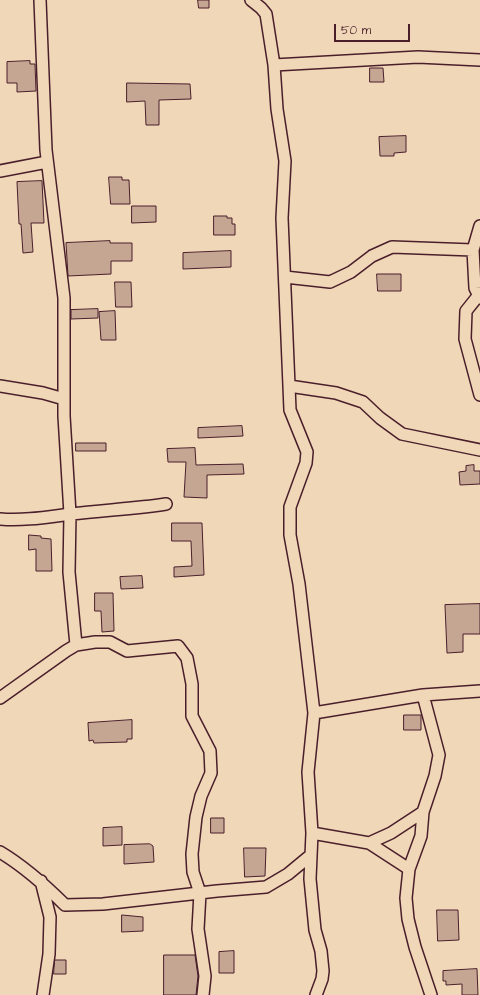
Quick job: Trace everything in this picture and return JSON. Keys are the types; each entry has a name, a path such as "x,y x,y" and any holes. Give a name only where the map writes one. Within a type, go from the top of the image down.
{"street":[{"path":"40,0 47,162 64,298 64,399 70,514 69,572 76,645"},
{"path":"251,0 266,14 274,65 277,109 285,162 282,218 290,410 307,452 306,463 290,507 290,535 298,584 314,713 308,772 312,833 310,879 315,930 322,961 322,979 316,995"},
{"path":"274,65 418,57 480,60"},
{"path":"0,171 47,162"},
{"path":"480,226 473,250 475,288 479,297 466,311 465,339 480,395"},
{"path":"285,277 330,282 352,272 372,256 392,248 473,250"},
{"path":"0,386 43,393 64,399"},
{"path":"289,386 336,393 363,402 380,418 402,434 480,450"},
{"path":"0,519 38,520 70,514 129,510 166,504"},
{"path":"0,698 66,650 76,645 110,642 127,651 178,646 187,658 192,684 192,716 210,751 211,773 201,796 196,817 192,854 193,872 200,893 198,929 205,976 203,995"},
{"path":"314,713 423,695 480,690"},
{"path":"423,695 439,755 435,776 423,812 420,836 409,869 406,898 408,919 415,947 431,995"},
{"path":"369,843 392,833 423,812"},
{"path":"312,833 369,843 409,869"},
{"path":"0,852 41,880 65,905 103,904 266,887 288,874 311,855"},
{"path":"41,880 50,917 49,954 43,995"}],"building":[{"path":"198,0 209,0 209,8 199,8"},
{"path":"30,61 30,64 35,64 36,91 17,92 17,83 7,83 7,62"},
{"path":"370,68 383,68 384,82 370,82"},
{"path":"127,83 190,84 191,99 159,100 159,125 146,125 145,101 127,102"},
{"path":"406,136 406,152 394,153 394,156 380,156 379,137"},
{"path":"109,177 122,177 122,180 129,180 130,204 111,204"},
{"path":"42,181 44,223 31,223 33,252 23,253 21,224 19,224 17,182"},
{"path":"132,206 156,206 156,222 132,223"},
{"path":"214,216 227,216 227,218 232,218 232,224 235,224 235,235 214,235"},
{"path":"110,241 110,243 132,243 132,261 111,261 111,274 68,276 66,243"},
{"path":"231,251 231,267 183,269 183,253"},
{"path":"377,274 401,274 401,291 378,291"},
{"path":"115,282 131,282 132,307 116,307"},
{"path":"98,309 98,318 71,319 71,310"},
{"path":"115,311 116,340 101,340 99,312"},
{"path":"242,426 243,436 198,438 198,428"},
{"path":"76,443 106,443 106,451 76,451"},
{"path":"195,448 196,465 243,464 244,474 207,475 207,498 184,497 186,462 168,462 167,449"},
{"path":"474,465 474,471 480,471 480,484 460,485 459,472 466,471 466,466"},
{"path":"172,523 202,523 204,575 174,577 174,567 192,566 191,541 172,541"},
{"path":"29,535 51,539 52,571 36,571 36,549 29,550"},
{"path":"142,576 143,588 121,589 120,577"},
{"path":"95,593 113,593 114,631 102,632 101,611 95,611"},
{"path":"480,604 480,634 463,634 463,652 447,653 445,605"},
{"path":"404,715 421,715 421,730 404,730"},
{"path":"132,720 132,739 127,739 127,742 94,743 93,740 89,741 88,723"},
{"path":"211,818 224,818 224,833 211,833"},
{"path":"122,827 122,845 103,846 103,828"},
{"path":"150,844 153,846 154,862 124,864 124,845"},
{"path":"244,848 266,848 265,876 245,877"},
{"path":"437,910 458,910 459,940 438,941"},
{"path":"122,915 143,917 143,931 122,932"},
{"path":"234,951 234,973 219,973 219,952"},
{"path":"164,955 195,955 198,976 196,995 164,995"},
{"path":"55,960 66,960 66,974 54,974"},
{"path":"477,969 478,995 462,995 462,984 446,985 446,981 443,981 443,971"}]}
